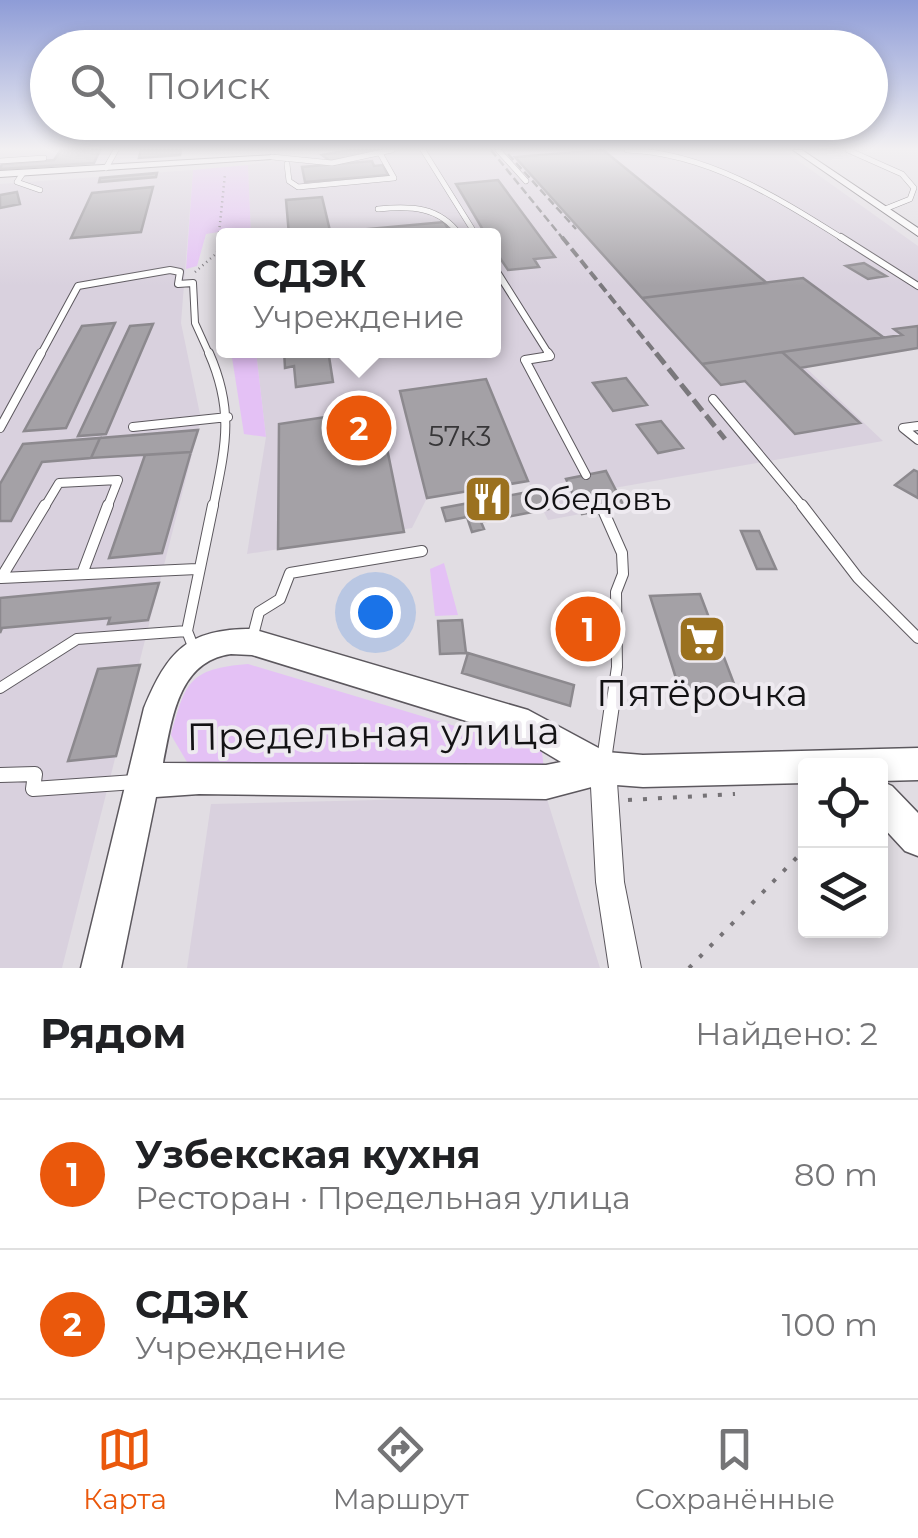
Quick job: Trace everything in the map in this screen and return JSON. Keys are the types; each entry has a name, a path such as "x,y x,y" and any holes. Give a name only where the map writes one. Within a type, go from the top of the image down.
{"street":[{"path":"863,195 915,229"},
{"path":"101,968 159,708 190,640"},
{"name":"Предельная улица","path":"190,640 252,642 528,725 603,768"},
{"name":"Предельная улица","path":"888,765 918,764"},
{"name":"Предельная улица","path":"143,781 199,777 546,782 603,768 642,771 798,767"},
{"path":"603,768 610,882 624,968"},
{"path":"888,806 918,838"}],"lane":[{"path":"451,195 471,228"},
{"path":"774,195 918,286"},
{"path":"885,210 911,195"},
{"path":"378,209 411,205 434,210 449,217 455,228"},
{"path":"0,428 78,286 170,270 180,272 178,284 193,282 196,323 221,380 228,416 225,448 197,569 190,640 77,638 0,688"},
{"path":"501,278 550,356 526,360 586,475"},
{"path":"713,399 858,578 918,638"},
{"path":"132,427 228,416"},
{"path":"918,426 903,428 918,440"},
{"path":"82,574 118,480 59,483 2,578 197,569"},
{"path":"603,510 622,553 623,574 616,592 618,667 603,768"},
{"path":"252,642 259,612 280,599 290,573 422,551"},
{"path":"0,775 35,774 33,789 143,781"}],"path":[{"path":"220,228 223,195"},
{"path":"193,282 192,275 216,254"},
{"path":"606,810 624,800 738,793"},
{"path":"689,968 798,856"}],"shaded area":[{"path":"0,195 191,195 181,323 201,419 62,968 0,968"},
{"path":"191,195 249,195 251,228 216,228 216,232 206,234 197,266 186,269"},
{"path":"249,195 847,195 918,246 918,348 804,366 883,441 614,488 624,506 548,520 528,481 427,498 412,528 247,554 266,437 257,358 501,358 501,228 251,228"},
{"path":"232,358 257,358 266,437 244,434"},
{"path":"444,563 458,615 435,616 430,569"},
{"path":"248,664 542,752 544,770 187,762 171,735 186,690 202,674"},
{"path":"546,796 600,968 187,968 211,804"}],"building":[{"path":"0,195 18,195 20,204 0,208"},
{"path":"91,195 151,195 141,232 71,238"},
{"path":"463,195 509,195 555,257 534,259 539,267 508,270 501,260 501,228 482,228"},
{"path":"549,195 659,195 767,283 642,298"},
{"path":"322,197 329,228 288,228 286,200"},
{"path":"444,222 448,228 379,228"},
{"path":"864,263 886,276 868,279 846,266"},
{"path":"803,278 883,337 702,364 642,298"},
{"path":"115,323 66,428 24,431 82,326"},
{"path":"153,324 106,434 78,436 130,326"},
{"path":"918,326 918,348 800,368 782,352 902,335 894,329"},
{"path":"782,352 860,423 795,434 745,381 721,385 702,364"},
{"path":"284,358 329,358 333,382 296,387 294,366 285,368"},
{"path":"626,378 647,405 613,411 593,383"},
{"path":"486,379 528,481 427,498 400,391"},
{"path":"379,409 404,532 278,549 279,424"},
{"path":"661,421 683,448 658,453 637,425"},
{"path":"198,430 191,452 91,458 100,438"},
{"path":"100,438 91,458 42,462 11,521 0,521 0,484 23,444"},
{"path":"191,452 162,553 109,558 145,455"},
{"path":"914,470 918,472 918,498 895,485"},
{"path":"606,471 624,506 582,514 566,479"},
{"path":"539,490 548,509 481,522 484,529 472,532 467,517 446,521 442,508"},
{"path":"741,531 759,531 776,569 757,569"},
{"path":"159,583 148,620 108,624 110,618 2,628 0,633 0,598"},
{"path":"700,594 736,689 680,691 650,596"},
{"path":"462,620 466,653 440,654 438,621"},
{"path":"468,653 574,685 570,706 462,673"},
{"path":"140,665 116,756 68,761 98,669"}],"railway":[{"path":"528,195 564,240"},
{"path":"545,195 576,229"},
{"path":"562,237 658,356"},
{"path":"656,353 725,439"}],"place":[{"name":"СДЭК","path":"359,428"},
{"name":"Обедовъ","path":"488,499"},
{"name":"Узбекская кухня","path":"588,629"},
{"name":"Пятёрочка","path":"702,639"}]}
